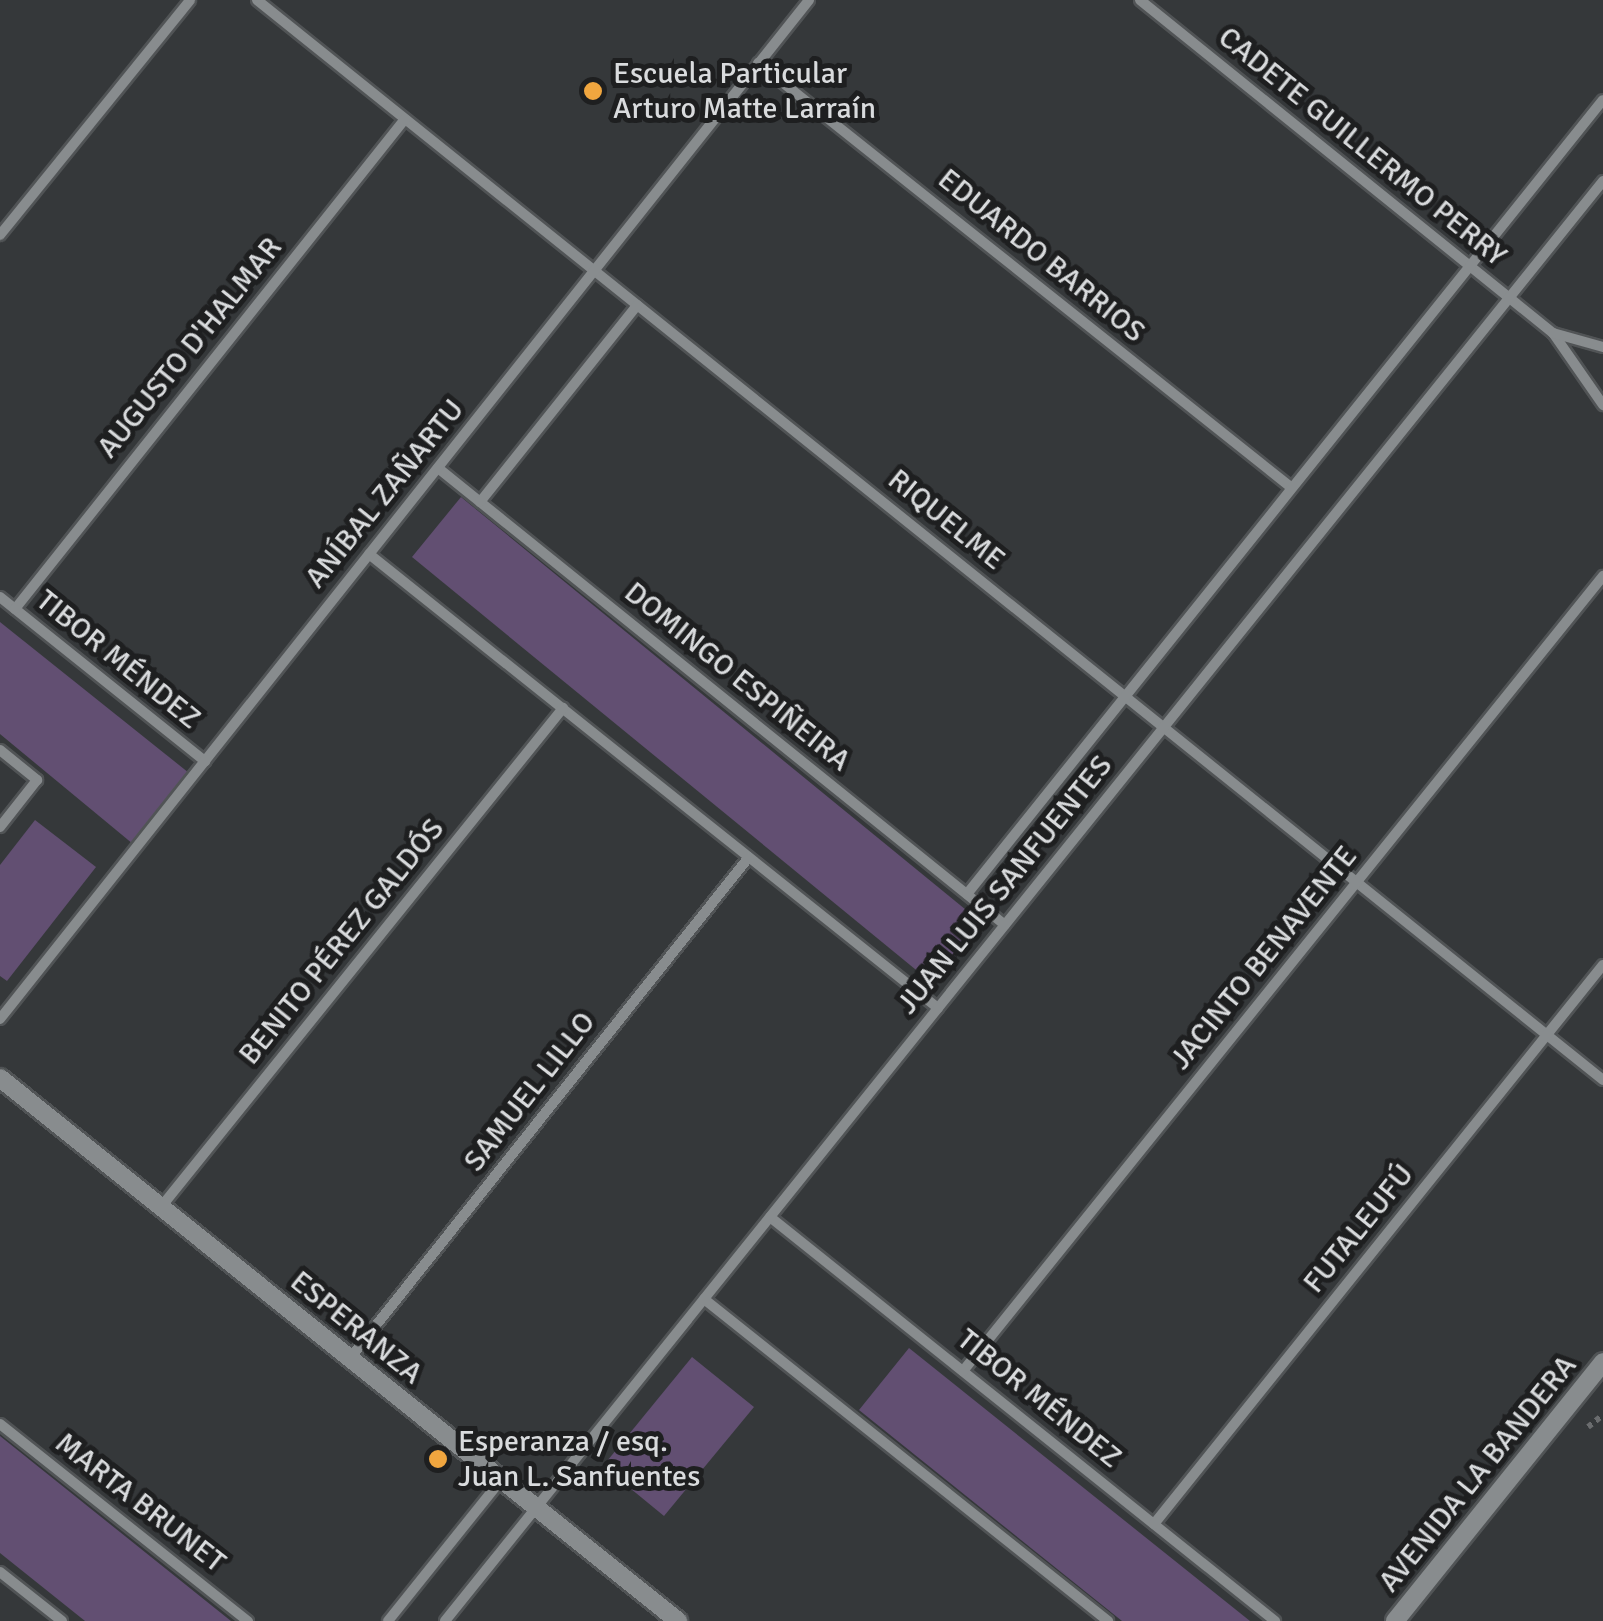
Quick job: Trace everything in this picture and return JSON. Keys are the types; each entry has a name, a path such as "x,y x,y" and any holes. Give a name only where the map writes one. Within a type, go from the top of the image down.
{"street":[{"path":"0,236 190,0"},
{"name":"RIQUELME","path":"257,0 1603,1080"},
{"name":"ANÍBAL ZAÑARTU","path":"0,1019 809,0"},
{"name":"CADETE GUILLERMO PERRY","path":"1140,0 1553,333 1603,405"},
{"name":"EDUARDO BARRIOS","path":"758,63 1292,488"},
{"name":"JUAN LUIS SANFUENTES","path":"967,894 1603,100"},
{"name":"AUGUSTO D'HALMAR","path":"15,609 405,119"},
{"name":"JUAN LUIS SANFUENTES","path":"445,1621 1603,181"},
{"path":"480,502 637,305"},
{"name":"CADETE GUILLERMO PERRY","path":"1553,333 1603,347"},
{"name":"DOMINGO ESPIÑEIRA","path":"438,468 1005,924"},
{"path":"370,554 938,1008"},
{"name":"JACINTO BENAVENTE","path":"963,1371 1603,576"},
{"name":"TIBOR MÉNDEZ","path":"0,597 205,761"},
{"name":"BENITO PÉREZ GALDÓS","path":"161,1207 562,708"},
{"path":"0,750 37,780 0,827"},
{"name":"SAMUEL LILLO","path":"350,1358 749,856"},
{"name":"FUTALEUFÚ","path":"1154,1524 1603,965"},
{"name":"ESPERANZA","path":"0,1078 678,1621"},
{"name":"TIBOR MÉNDEZ","path":"770,1217 1275,1621"},
{"path":"704,1299 1108,1621"},
{"name":"AVENIDA LA BANDERA","path":"1396,1621 1603,1362"},
{"name":"MARTA BRUNET","path":"0,1424 248,1621"},
{"path":"388,1621 502,1480"},
{"path":"0,1572 62,1621"}],"shaded area":[{"path":"461,497 982,923 932,983 412,557"},
{"path":"0,622 189,773 133,844 0,734"},
{"path":"35,820 96,867 7,981 0,976 0,865"},
{"path":"909,1348 1250,1621 1122,1621 859,1410"},
{"path":"692,1357 754,1407 664,1516 603,1466"},
{"path":"0,1436 231,1621 85,1621 0,1553"}],"place":[{"name":"Escuela Particular Arturo Matte Larraín","path":"593,91"},
{"name":"Esperanza / esq. Juan L. Sanfuentes","path":"438,1459"}]}
